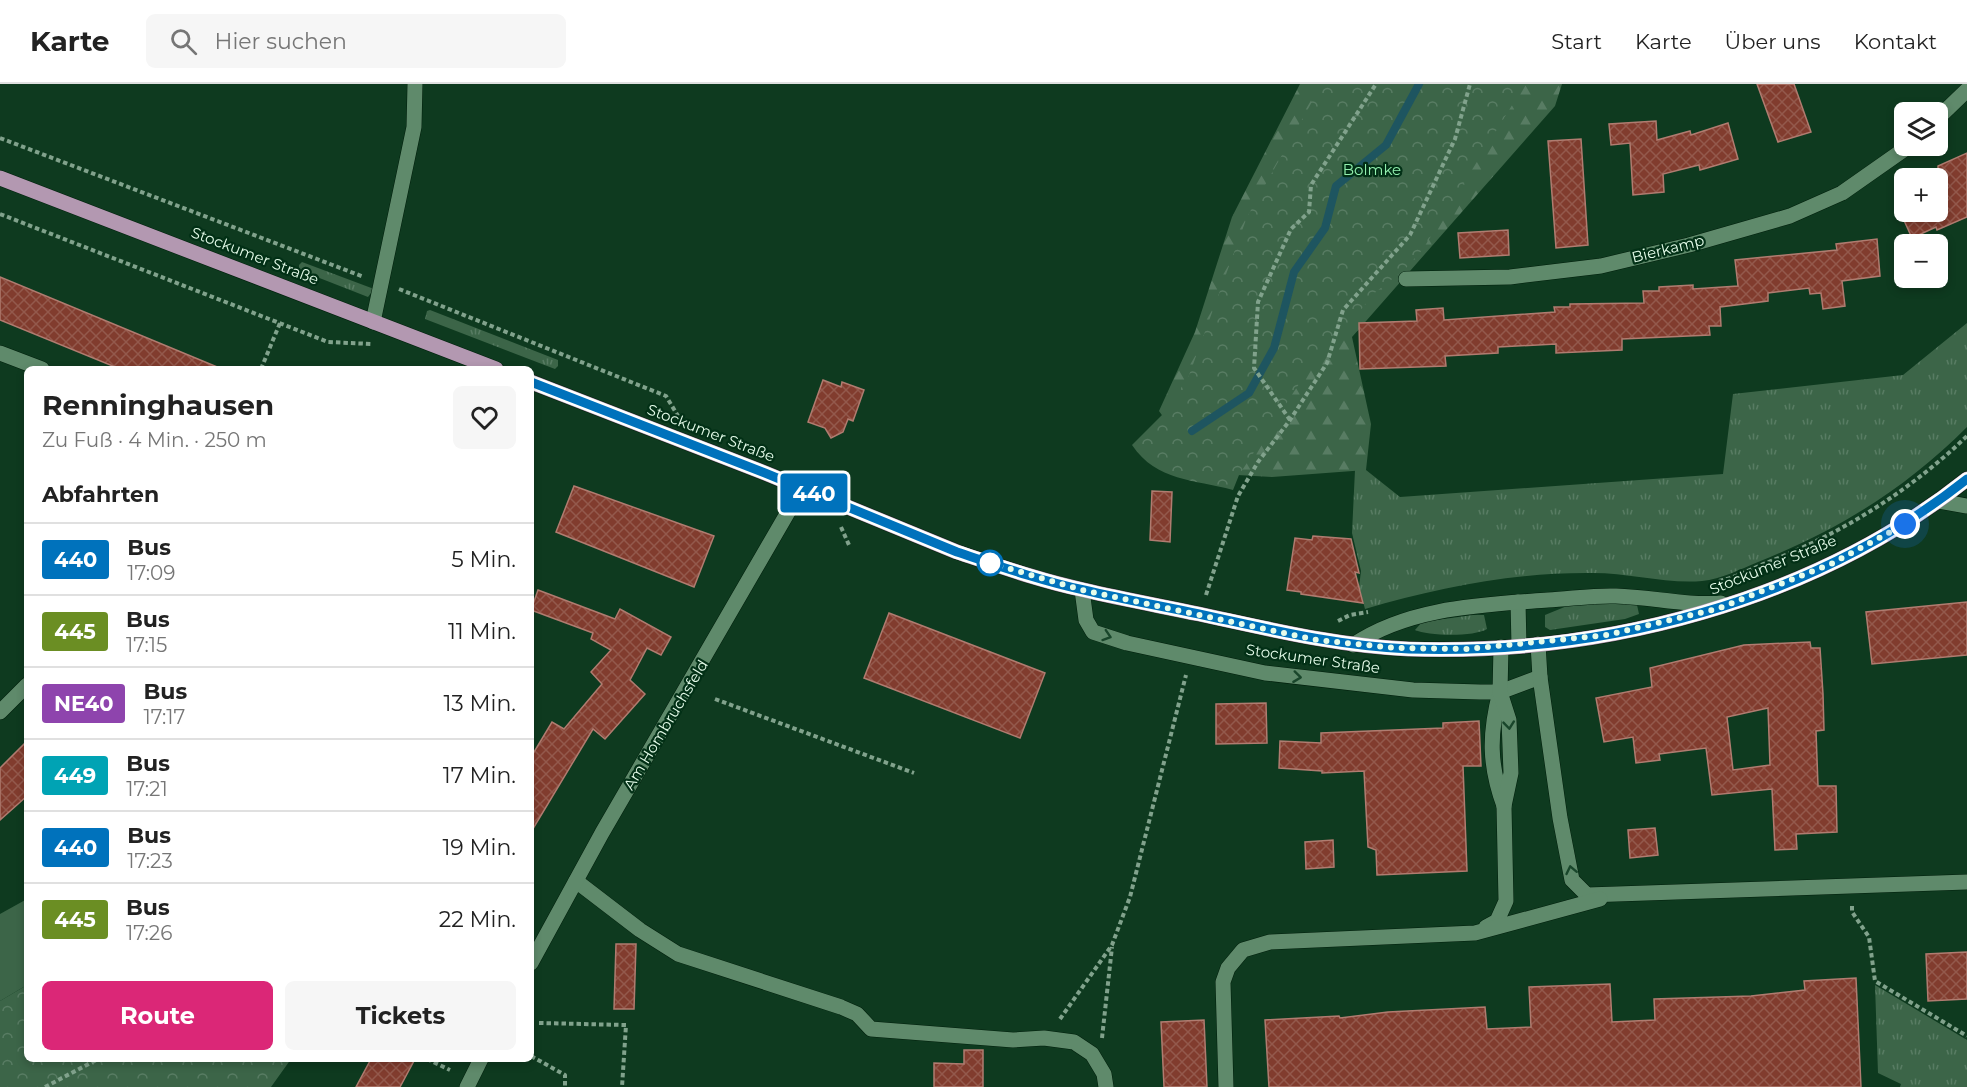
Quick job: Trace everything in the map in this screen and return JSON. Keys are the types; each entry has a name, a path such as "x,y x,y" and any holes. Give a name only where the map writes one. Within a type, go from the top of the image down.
{"main road":[{"name":"Stockumer Straße","path":"0,178 488,366"},
{"name":"Stockumer Straße","path":"534,383 802,488 957,552 1082,590 1308,638 1353,645 1410,649 1519,646 1607,635 1661,624 1736,602 1831,564 1905,524 1940,501 1967,479"}],"street":[{"path":"373,322 414,127 416,84"},
{"path":"1948,108 1967,90"},
{"name":"Bierkamp","path":"1406,279 1521,276 1601,266 1689,245 1791,216 1842,193 1895,156"},
{"path":"0,353 34,366"},
{"name":"Am Hombruchsfeld","path":"534,950 538,932 576,881 802,488"},
{"path":"1940,501 1967,506"},
{"name":"Stockumer Straße","path":"1082,590 1086,620 1093,632 1127,643 1265,673 1413,690 1500,692 1540,676"},
{"path":"1353,645 1371,633 1407,620 1454,609 1518,602 1615,596 1696,605 1736,602"},
{"path":"1518,602 1519,646"},
{"path":"1538,644 1540,676 1560,818 1572,880 1587,895 1967,882"},
{"path":"1475,933 1497,921 1506,901 1504,806 1511,773 1509,720 1500,692 1501,647"},
{"path":"0,712 24,688"},
{"path":"576,881 640,930 678,954 841,1007 857,1014 872,1029 1013,1040 1044,1038 1074,1042 1092,1054 1104,1074 1106,1087"},
{"path":"1226,1087 1223,982 1228,968 1243,951 1287,940 1475,933 1614,895"},
{"path":"466,1087 479,1062"}],"path":[{"path":"1290,420 1254,368 1258,302 1291,229 1308,212 1311,185 1376,84"},
{"path":"1206,593 1238,496 1258,462 1290,420 1326,363 1343,310 1410,236 1455,139 1470,84"},
{"path":"0,138 382,284 420,296 666,396"},
{"path":"0,214 328,342"},
{"path":"262,366 280,323"},
{"path":"1715,582 1800,550 1868,513 1925,475 1967,436"},
{"path":"842,528 849,545"},
{"path":"1044,1038 1075,1002 1112,945 1130,897 1189,657"},
{"path":"715,699 914,773"},
{"path":"1851,887 1852,912 1869,937 1875,981 1967,1036"},
{"path":"1099,1065 1112,945"},
{"path":"539,1023 626,1024 622,1087"},
{"path":"534,1058 565,1074 565,1087"},
{"path":"45,1087 92,1062"},
{"path":"433,1062 450,1070"}],"green space":[{"name":"Bolmke","path":"1300,84 1562,84 1555,106 1352,337 1371,424 1366,470 1272,477 1203,473 1159,411 1195,332 1232,217"},
{"name":"Bolmke","path":"1322,84 1518,84 1514,102 1423,249 1405,269 1372,295 1330,351 1305,375 1239,475 1233,490 1165,473 1142,457 1132,445 1162,415 1188,378 1247,217"},
{"path":"302,262 374,289 368,297 299,270"},
{"path":"430,310 558,360 558,366 555,369 425,319 427,311"},
{"path":"1967,323 1967,427 1920,470 1870,505 1817,536 1731,573 1702,581 1675,581 1607,573 1535,575 1478,582 1365,609 1359,587 1361,571 1352,533 1355,470 1366,470 1400,497 1723,474 1733,394 1903,375"},
{"path":"1616,602 1637,605 1639,614 1625,619 1550,630 1545,627 1545,615 1567,606"},
{"path":"1484,615 1487,629 1481,632 1451,635 1430,634 1415,630 1422,622"},
{"path":"24,901 24,987 0,1001 0,914"},
{"path":"1875,985 1967,1040 1967,1087 1900,1087 1901,1084 1878,1073"},
{"path":"24,987 24,1062 289,1062 271,1087 0,1087 0,1001"}],"building":[{"path":"1757,84 1794,84 1811,132 1778,142"},
{"path":"1656,121 1657,140 1690,131 1691,135 1728,123 1738,159 1700,170 1699,165 1663,174 1664,192 1633,195 1630,143 1611,145 1609,124"},
{"path":"1581,139 1588,245 1556,248 1548,141"},
{"path":"1967,153 1967,217 1937,230 1936,227 1921,234 1910,234 1905,222 1948,222 1948,168 1938,168"},
{"path":"1508,230 1509,255 1460,258 1458,233"},
{"path":"1877,239 1880,276 1842,281 1845,306 1823,309 1821,293 1810,294 1809,288 1768,293 1768,301 1720,307 1721,326 1709,326 1710,335 1622,339 1622,350 1556,353 1556,344 1498,347 1498,353 1445,356 1446,366 1360,369 1359,323 1417,321 1416,310 1443,308 1444,320 1555,312 1554,307 1570,307 1570,304 1644,303 1643,291 1659,291 1659,287 1693,285 1693,289 1738,286 1735,260 1837,250 1836,244"},
{"path":"0,277 215,366 113,366 0,320"},
{"path":"823,380 841,387 842,382 864,390 853,421 848,419 843,432 831,438 825,428 808,422"},
{"path":"574,486 714,536 694,587 556,532"},
{"path":"1152,491 1172,492 1170,542 1150,540"},
{"path":"1313,536 1351,539 1359,573 1355,572 1363,603 1287,590 1295,538 1312,540"},
{"path":"538,590 615,619 620,609 671,637 661,655 647,648 630,680 645,694 605,739 593,729 534,827 534,752 552,722 564,729 602,684 591,672 611,650 591,639 593,633 534,611 534,601"},
{"path":"1967,602 1967,655 1872,664 1866,612"},
{"path":"889,613 1045,673 1020,738 864,678"},
{"path":"1810,642 1811,648 1820,648 1824,730 1816,731 1818,786 1836,786 1837,832 1796,834 1797,849 1775,850 1772,789 1712,795 1706,748 1659,754 1660,760 1636,763 1633,737 1604,742 1596,698 1652,687 1650,668 1744,645","holes":["1768,708 1770,765 1733,770 1727,717"]},
{"path":"1266,703 1267,743 1216,744 1216,704"},
{"path":"1479,721 1481,766 1463,766 1467,871 1377,875 1376,850 1368,847 1364,771 1322,773 1322,771 1279,768 1280,741 1321,743 1321,733 1443,728 1443,723"},
{"path":"24,744 24,799 0,820 0,768"},
{"path":"1655,828 1658,855 1630,858 1628,830"},
{"path":"1333,840 1334,867 1306,869 1305,842"},
{"path":"616,944 636,944 634,1009 614,1009"},
{"path":"1967,952 1967,999 1928,1001 1926,954"},
{"path":"1856,978 1861,1087 1269,1087 1265,1020 1339,1016 1340,1018 1388,1012 1485,1007 1487,1029 1531,1027 1529,987 1610,984 1612,1022 1655,1020 1654,999 1751,996 1805,990 1804,981"},
{"path":"1204,1020 1207,1087 1164,1087 1161,1022"},
{"path":"964,1050 983,1050 983,1087 934,1087 934,1063 964,1064"},
{"path":"369,1062 413,1062 400,1087 356,1087"}],"waterway":[{"path":"1192,431 1249,393 1274,348 1294,272 1325,228 1336,186 1386,145 1419,84"}],"bus line":[{"name":"440","path":"534,383 989,563 1082,590 1282,633 1353,645 1410,649 1467,649 1538,644 1607,635 1717,609 1831,564 1905,524 1940,501 1967,479"}],"route":[{"path":"990,563 1082,590 1317,640 1410,649 1467,649 1519,646 1607,635 1717,609 1831,564 1905,524"}]}
